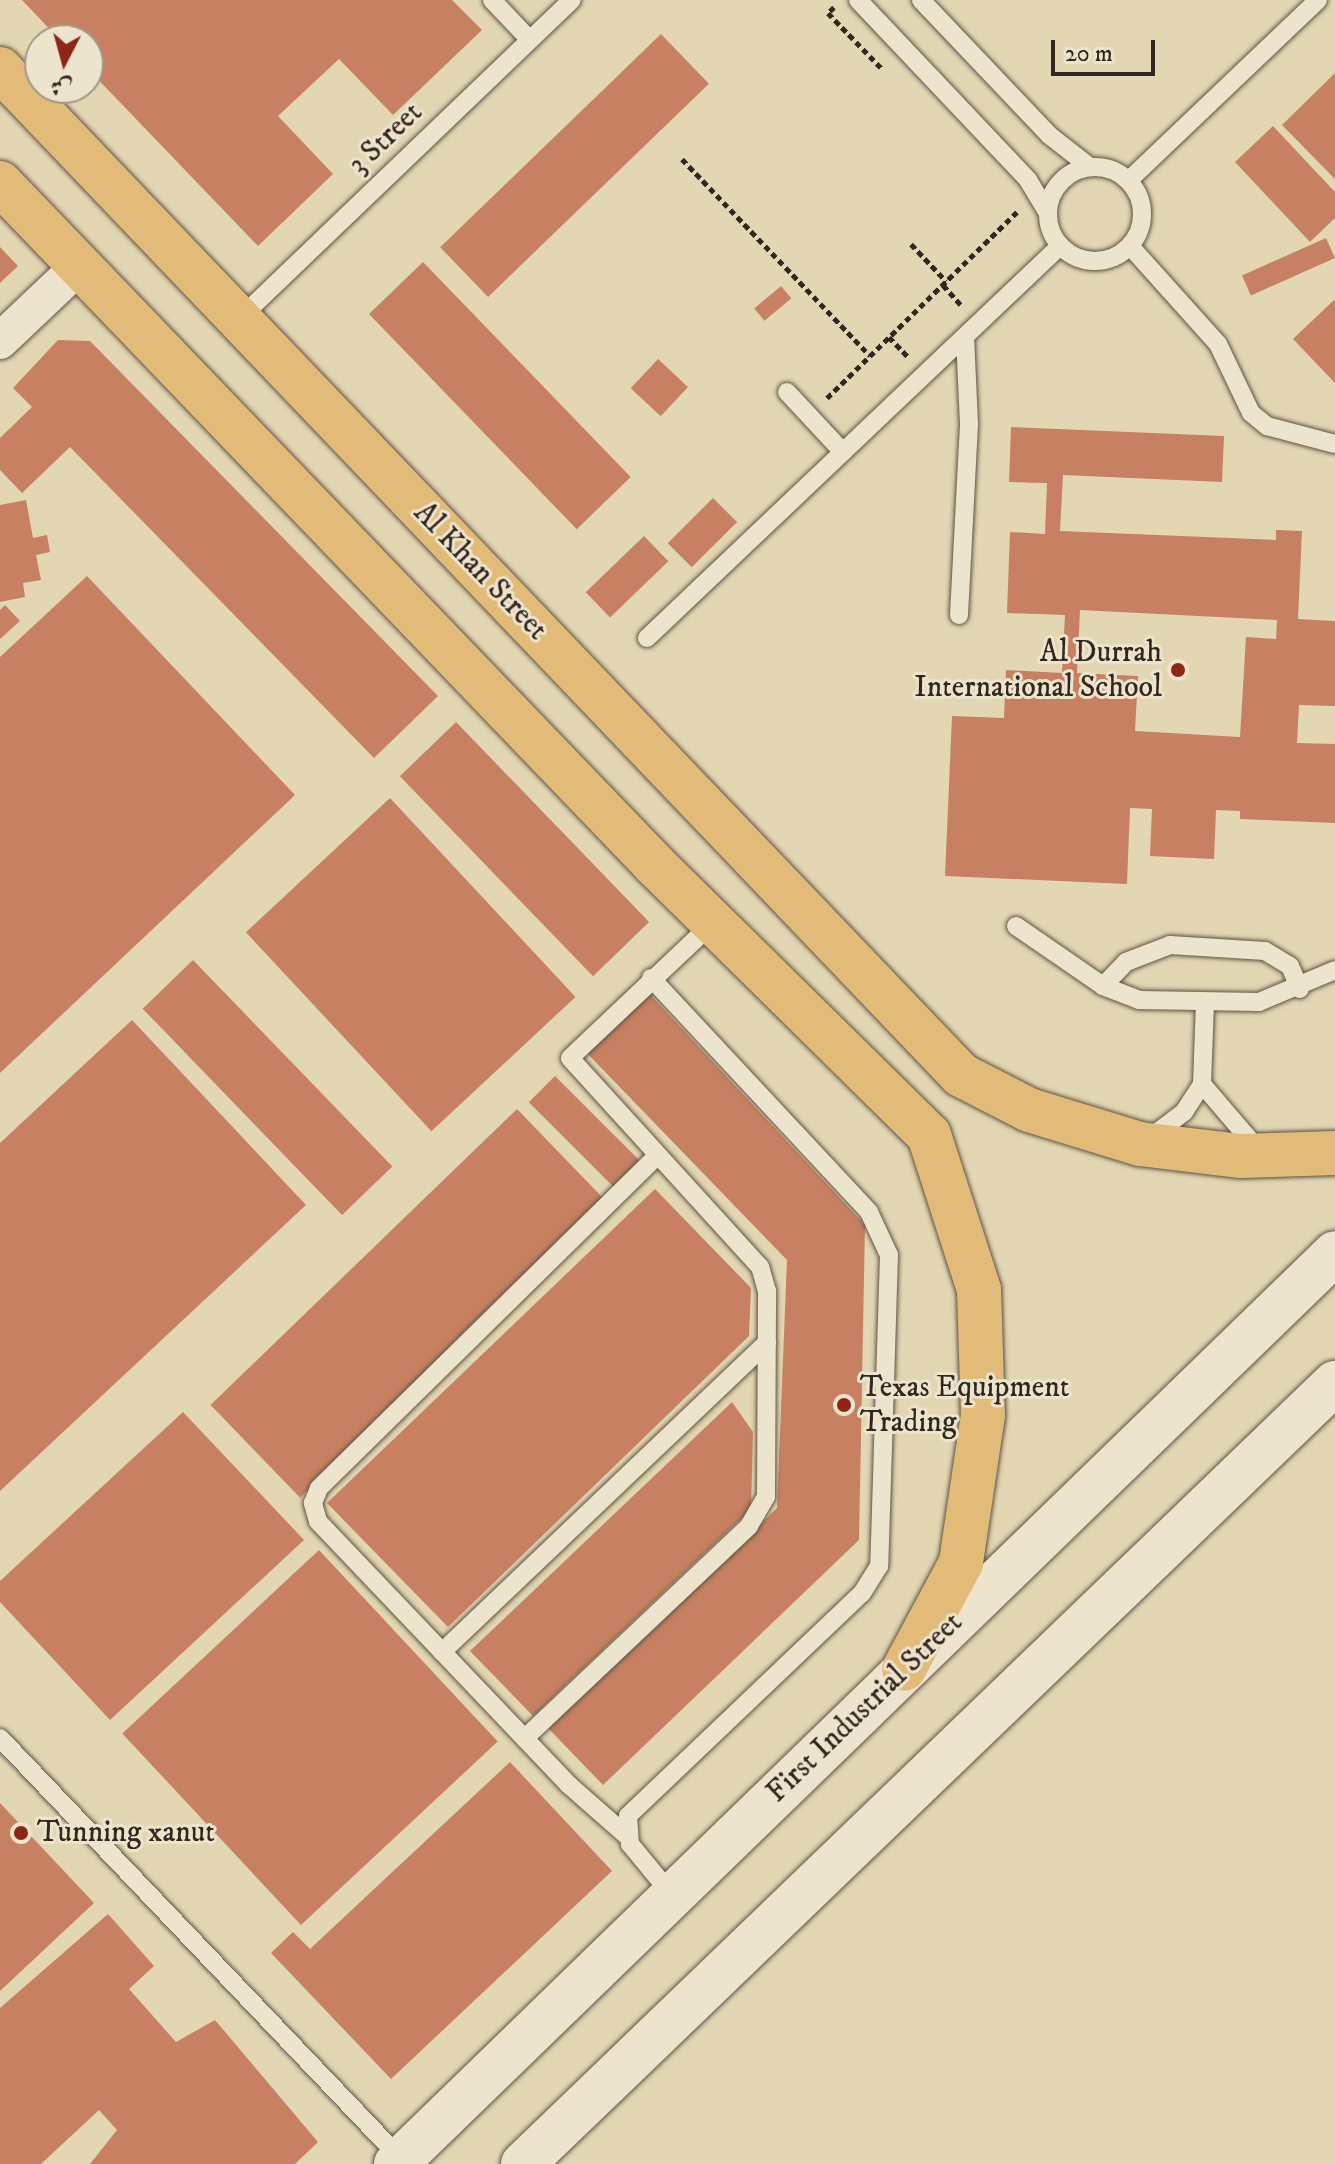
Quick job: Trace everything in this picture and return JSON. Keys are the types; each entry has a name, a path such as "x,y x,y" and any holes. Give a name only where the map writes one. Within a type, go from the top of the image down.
{"main road":[{"name":"Al Khan Street","path":"0,69 961,1075 1029,1110 1140,1144 1265,1157 1335,1153"},
{"path":"0,183 713,923 929,1135 979,1290 983,1415 961,1563 904,1669"},
{"name":"First Industrial Street","path":"398,2161 1335,1253"},
{"path":"523,2164 1335,1383"}],"street":[{"path":"0,341 79,266"}],"lane":[{"path":"492,0 530,40"},
{"name":"3 Street","path":"239,319 572,0"},
{"path":"858,0 1028,180 1047,212 1060,246 1102,261 1130,246 1142,206 1129,180 1090,167 1049,135 921,0"},
{"path":"1129,180 1318,0"},
{"path":"1047,212 1060,181 1090,167"},
{"path":"647,638 1060,246"},
{"path":"1130,246 1218,344 1251,413 1267,426 1335,444"},
{"path":"959,615 969,424 965,337"},
{"path":"787,392 843,452"},
{"path":"525,1738 757,1518 768,1487 767,1342 760,1267 656,1157 570,1058 651,978 713,923"},
{"path":"1016,926 1103,986 1139,1000 1259,1002 1300,989 1335,970"},
{"path":"1103,986 1126,962 1170,945 1265,951 1290,966 1300,989"},
{"path":"626,1835 635,1807 862,1593 879,1566 884,1534 883,1233 651,978"},
{"path":"1140,1144 1184,1112 1202,1084 1205,1003"},
{"path":"1202,1084 1265,1157"},
{"path":"656,1157 314,1495 318,1521 525,1738 626,1835 672,1895"},
{"path":"442,1652 767,1342"},
{"path":"0,1738 398,2161"}],"path":[{"path":"842,0 828,13 892,79"},
{"path":"682,159 870,356"},
{"path":"809,415 1018,212 1008,201"},
{"path":"911,244 946,282"}],"building":[{"path":"22,0 452,0 482,30 393,115 339,59 278,116 333,174 258,246 104,86 104,24 45,24"},
{"path":"661,34 709,84 488,297 440,247"},
{"path":"1335,73 1335,179 1282,125"},
{"path":"1273,126 1335,192 1335,218 1310,242 1235,162"},
{"path":"1326,238 1335,258 1251,296 1242,275"},
{"path":"0,247 18,266 0,283"},
{"path":"423,262 631,477 577,529 369,314"},
{"path":"781,286 791,298 764,321 754,308"},
{"path":"1335,302 1335,383 1293,339"},
{"path":"58,340 90,341 438,696 374,758 70,447 22,493 0,470 0,438 32,407 13,388"},
{"path":"658,359 688,387 661,416 631,388"},
{"path":"1011,427 1224,436 1222,482 1063,475 1060,531 1276,540 1276,530 1302,531 1298,619 1335,621 1335,706 1299,705 1297,743 1335,744 1335,823 1240,819 1240,811 1216,810 1214,859 1150,856 1152,809 1130,808 1127,884 945,876 952,716 1004,718 1006,670 1062,673 1065,615 1007,613 1010,532 1045,534 1047,483 1009,482","holes":["1080,610 1277,620 1276,639 1246,637 1240,737 1135,731 1138,676 1077,673"]},
{"path":"713,498 737,522 692,567 668,543"},
{"path":"26,500 33,538 47,535 50,552 36,555 41,580 23,583 25,597 0,602 0,505"},
{"path":"644,536 668,561 610,617 586,592"},
{"path":"87,576 295,795 0,1073 0,657"},
{"path":"5,605 20,621 0,639 0,610"},
{"path":"456,722 649,922 593,976 400,776"},
{"path":"390,798 576,997 431,1131 246,932"},
{"path":"193,960 392,1166 342,1215 143,1009"},
{"path":"644,988 865,1225 859,1540 603,1785 548,1728 777,1508 787,1260 581,1047"},
{"path":"132,1020 306,1205 0,1491 0,1143"},
{"path":"555,1076 645,1166 619,1192 529,1102"},
{"path":"517,1109 607,1202 300,1498 211,1405"},
{"path":"655,1189 751,1288 749,1336 448,1627 327,1503"},
{"path":"732,1402 753,1432 751,1509 533,1716 470,1651"},
{"path":"183,1412 304,1540 110,1720 0,1602 0,1581"},
{"path":"319,1550 498,1742 301,1925 122,1733"},
{"path":"510,1762 612,1871 391,2079 271,1953 293,1932 310,1949"},
{"path":"0,1803 94,1903 0,1991"},
{"path":"108,1914 154,1966 129,1989 176,2042 215,2020 318,2142 295,2164 90,2164 117,2130 99,2110 41,2164 0,2164 0,2008"}],"place":[{"name":"Al Durrah International School","path":"1178,670"},
{"name":"Texas Equipment Trading","path":"844,1405"},
{"name":"Tunning xanut","path":"21,1833"}]}
